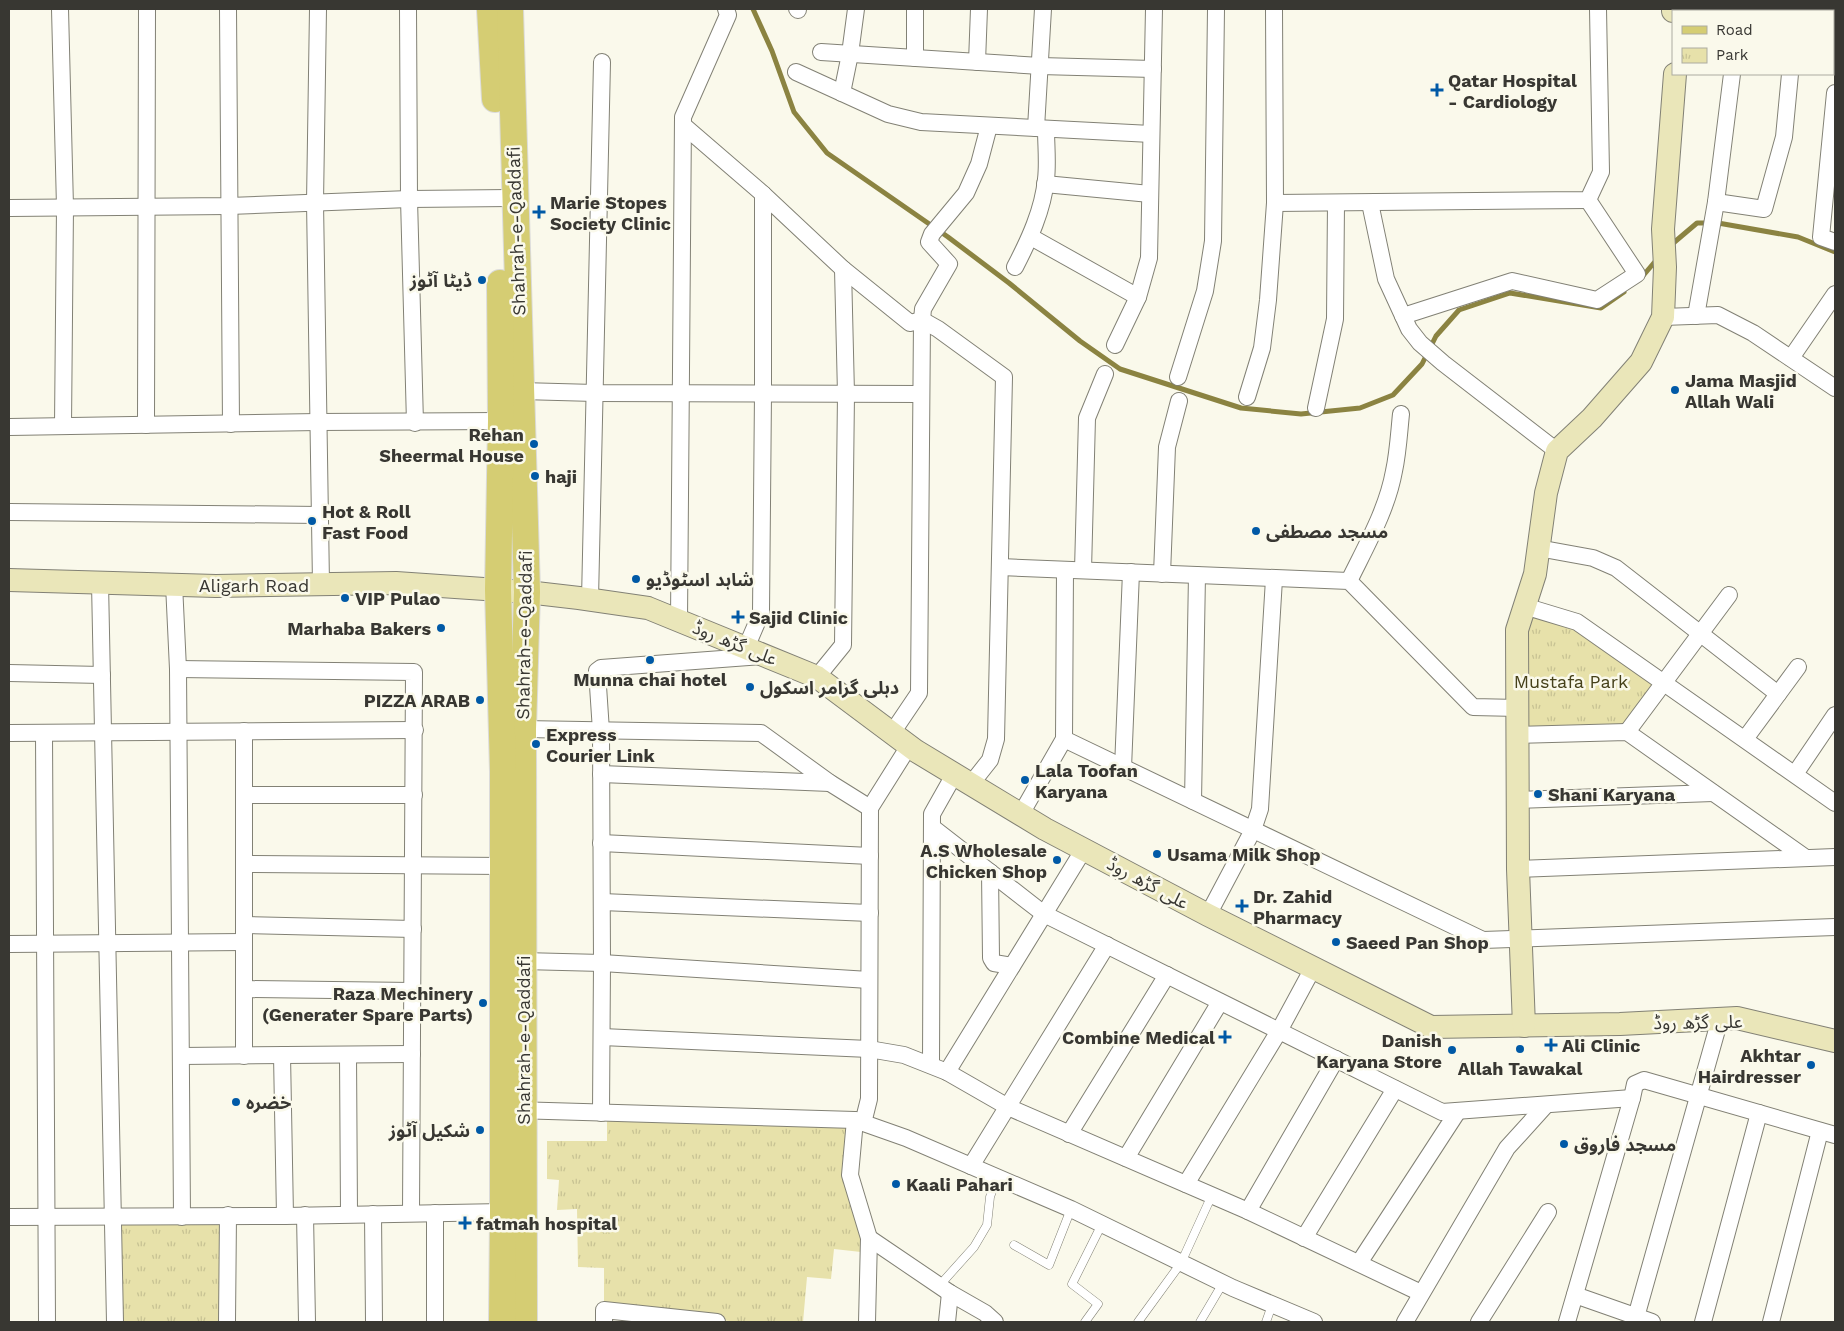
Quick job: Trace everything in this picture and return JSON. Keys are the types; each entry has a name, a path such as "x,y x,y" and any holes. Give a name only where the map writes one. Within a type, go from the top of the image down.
{"main road":[{"name":"Shahrah-e-Qaddafi","path":"490,9 507,199 521,391 528,592 523,729 523,961 513,1110 503,1212 502,1322"},
{"name":"Shahrah-e-Qaddafi","path":"510,9 498,590 503,866 524,1322"},
{"path":"1524,1026 1518,869 1517,630 1534,574 1546,494 1556,451 1592,418 1641,362 1663,317 1665,267 1663,229 1675,75"},
{"name":"Aligarh Road","path":"9,580 174,584 396,583 498,590"},
{"name":"علی گڑھ روڈ","path":"498,590 590,599 648,608 817,677 900,739 963,780 1021,814 1084,850 1208,915 1431,1028 1620,1024 1737,1018 1835,1041"}],"street":[{"path":"60,9 65,207 63,426"},
{"path":"146,425 147,9"},
{"path":"228,9 231,424"},
{"path":"318,9 316,202 321,584"},
{"path":"408,9 409,199 415,422"},
{"path":"680,621 683,118 728,15 726,9"},
{"path":"842,93 856,9"},
{"path":"915,58 916,9"},
{"path":"976,62 979,9"},
{"path":"1015,267 1031,237 1045,184 1041,128 1040,66 1042,9"},
{"path":"1115,345 1138,298 1149,258 1154,9"},
{"path":"1178,377 1205,292 1213,241 1216,9"},
{"path":"1247,397 1262,348 1268,300 1275,203 1274,9"},
{"path":"1588,200 1601,172 1598,9"},
{"path":"821,52 1040,66 1152,69"},
{"path":"590,599 602,62"},
{"path":"796,72 888,114 921,122 1151,134"},
{"path":"1696,316 1715,207 1732,75"},
{"path":"1715,207 1764,209 1784,138 1790,75"},
{"path":"1835,93 1820,237 1835,242"},
{"path":"683,125 763,194 843,269 910,323 922,320 938,329 1004,377 996,740 990,760 963,780 932,814 931,1065"},
{"path":"867,1322 870,1238 850,1175 859,1122 869,1099 870,808 919,693 922,320 923,309 949,264 929,242 937,228 966,193 979,164 988,126"},
{"path":"1045,184 1150,194"},
{"path":"601,1113 601,731 597,671 601,668 755,652 760,613 763,194"},
{"path":"9,208 229,206 409,199 507,199"},
{"path":"1275,203 1588,200"},
{"path":"1403,316 1512,281 1597,300 1636,274 1588,200"},
{"path":"1316,408 1336,320 1336,203"},
{"path":"1370,203 1386,279 1409,329 1420,343 1443,363 1556,451"},
{"path":"1031,237 1138,298"},
{"path":"817,677 843,645 846,394 843,269"},
{"path":"1791,358 1835,294"},
{"path":"1663,317 1718,315 1753,332 1835,388"},
{"path":"1083,570 1087,418 1105,374"},
{"path":"521,391 921,394"},
{"path":"1162,574 1167,447 1179,401"},
{"path":"1349,581 1384,505 1394,472 1401,414"},
{"path":"9,427 318,422 501,422"},
{"path":"9,512 320,516"},
{"path":"1538,548 1593,558 1616,568 1778,694"},
{"path":"1000,567 1349,581 1473,707 1518,708"},
{"path":"1021,814 1064,739 1065,570"},
{"path":"1123,768 1131,572"},
{"path":"1193,801 1197,576"},
{"path":"1208,915 1252,830 1260,809 1274,579"},
{"path":"100,583 115,1322"},
{"path":"174,584 179,732 182,1216"},
{"path":"1627,732 1729,595"},
{"path":"1524,606 1577,622 1835,803"},
{"path":"1745,739 1798,667"},
{"path":"178,669 414,672 411,1213"},
{"path":"9,673 102,675"},
{"path":"1795,774 1835,715"},
{"path":"523,729 761,733 830,783 870,808"},
{"path":"9,733 415,730"},
{"path":"244,732 244,1056"},
{"path":"1518,734 1627,732 1806,858"},
{"path":"44,733 47,1322"},
{"path":"1064,739 1483,940 1835,926"},
{"path":"601,774 830,783"},
{"path":"1518,800 1713,793"},
{"path":"244,794 414,795"},
{"path":"932,827 1044,914 1442,1112 1632,1098"},
{"path":"602,843 870,856"},
{"path":"947,1072 1084,850"},
{"path":"1518,869 1835,857"},
{"path":"244,864 503,866"},
{"path":"990,872 991,958 994,963 1012,966"},
{"path":"602,902 870,913"},
{"path":"244,925 413,929"},
{"path":"9,944 244,942"},
{"path":"971,1166 1106,945"},
{"path":"523,961 602,963 869,980"},
{"path":"1186,1184 1279,1031 1313,968"},
{"path":"1070,1134 1167,975"},
{"path":"244,989 413,992"},
{"path":"1126,1158 1220,1002"},
{"path":"1636,1317 1720,1018"},
{"path":"602,1037 869,1049 904,1054 947,1072 1008,1107 1248,1211 1421,1293"},
{"path":"181,1056 412,1054"},
{"path":"348,1055 349,1214"},
{"path":"282,1056 285,1216"},
{"path":"1248,1211 1336,1059"},
{"path":"1566,1322 1635,1084 1644,1080 1827,1133 1771,1322"},
{"path":"1304,1238 1395,1089"},
{"path":"1406,1322 1506,1148 1546,1105"},
{"path":"513,1110 859,1122 906,1138 997,1177 1102,1224 1223,1284 1314,1322"},
{"path":"1359,1263 1458,1111"},
{"path":"1703,1322 1759,1113"},
{"path":"9,1217 285,1216 503,1212"},
{"path":"1479,1322 1548,1212"},
{"path":"435,1213 435,1322"},
{"path":"373,1214 374,1322"},
{"path":"227,1322 228,1215"},
{"path":"305,1215 307,1322"},
{"path":"870,1238 944,1289 985,1313 995,1322"},
{"path":"944,1289 947,1322"},
{"path":"1575,1295 1652,1322"},
{"path":"604,1322 604,1310 675,1320 717,1322"}],"lane":[{"path":"944,1289 974,1247 987,1224 990,1197 997,1177"},
{"path":"1138,1322 1181,1263 1212,1195"},
{"path":"1014,1245 1049,1265 1071,1210"},
{"path":"1085,1322 1098,1304 1072,1284 1102,1224"},
{"path":"1200,1322 1223,1284"},
{"path":"1266,1322 1272,1305"}],"green space":[{"name":"Mustafa Park","path":"1524,606 1577,622 1664,682 1627,732 1518,735"},
{"path":"607,1117 846,1125 844,1174 862,1239 861,1252 834,1249 831,1279 807,1277 803,1322 741,1322 604,1310 604,1268 578,1267 577,1209 557,1210 559,1180 547,1179 547,1141 607,1141"},
{"path":"228,1215 225,1322 115,1322 111,1216"}],"waterway":[{"path":"753,9 772,51 794,112 827,153 948,237 1009,283 1080,341 1120,369 1241,408 1301,414 1360,408 1393,395 1422,364 1436,336 1459,310 1510,293 1601,308 1624,292"},
{"path":"1671,245 1697,223 1718,223 1798,237 1835,252"},
{"path":"1642,277 1658,258"}],"place":[{"name":"Qatar Hospital - Cardiology","path":"1437,90"},
{"name":"Marie Stopes Society Clinic","path":"539,212"},
{"name":"ڈیٹا آٹوز","path":"482,280"},
{"name":"Jama Masjid Allah Wali","path":"1675,390"},
{"name":"Rehan Sheermal House","path":"534,444"},
{"name":"haji","path":"535,476"},
{"name":"Hot & Roll Fast Food","path":"312,521"},
{"name":"مسجد مصطفی","path":"1256,531"},
{"name":"شاہد اسٹوڈیو","path":"636,579"},
{"name":"VIP Pulao","path":"345,598"},
{"name":"Sajid Clinic","path":"738,617"},
{"name":"Marhaba Bakers","path":"441,628"},
{"name":"Munna chai hotel","path":"650,660"},
{"name":"دہلی گرامر اسکول","path":"750,687"},
{"name":"PIZZA ARAB","path":"480,700"},
{"name":"Express Courier Link","path":"536,744"},
{"name":"Lala Toofan Karyana","path":"1025,780"},
{"name":"Shani Karyana","path":"1538,794"},
{"name":"Usama Milk Shop","path":"1157,854"},
{"name":"A.S Wholesale Chicken Shop","path":"1057,860"},
{"name":"Dr. Zahid Pharmacy","path":"1242,906"},
{"name":"Saeed Pan Shop","path":"1336,942"},
{"name":"Raza Mechinery (Generater Spare Parts)","path":"483,1003"},
{"name":"Combine Medical","path":"1225,1037"},
{"name":"Ali Clinic","path":"1551,1045"},
{"name":"Allah Tawakal","path":"1520,1049"},
{"name":"Danish Karyana Store","path":"1452,1050"},
{"name":"Akhtar Hairdresser","path":"1811,1065"},
{"name":"خضرہ","path":"236,1102"},
{"name":"شکیل آٹوز","path":"480,1130"},
{"name":"مسجد فاروق","path":"1564,1144"},
{"name":"Kaali Pahari","path":"896,1184"},
{"name":"fatmah hospital","path":"465,1223"}]}
